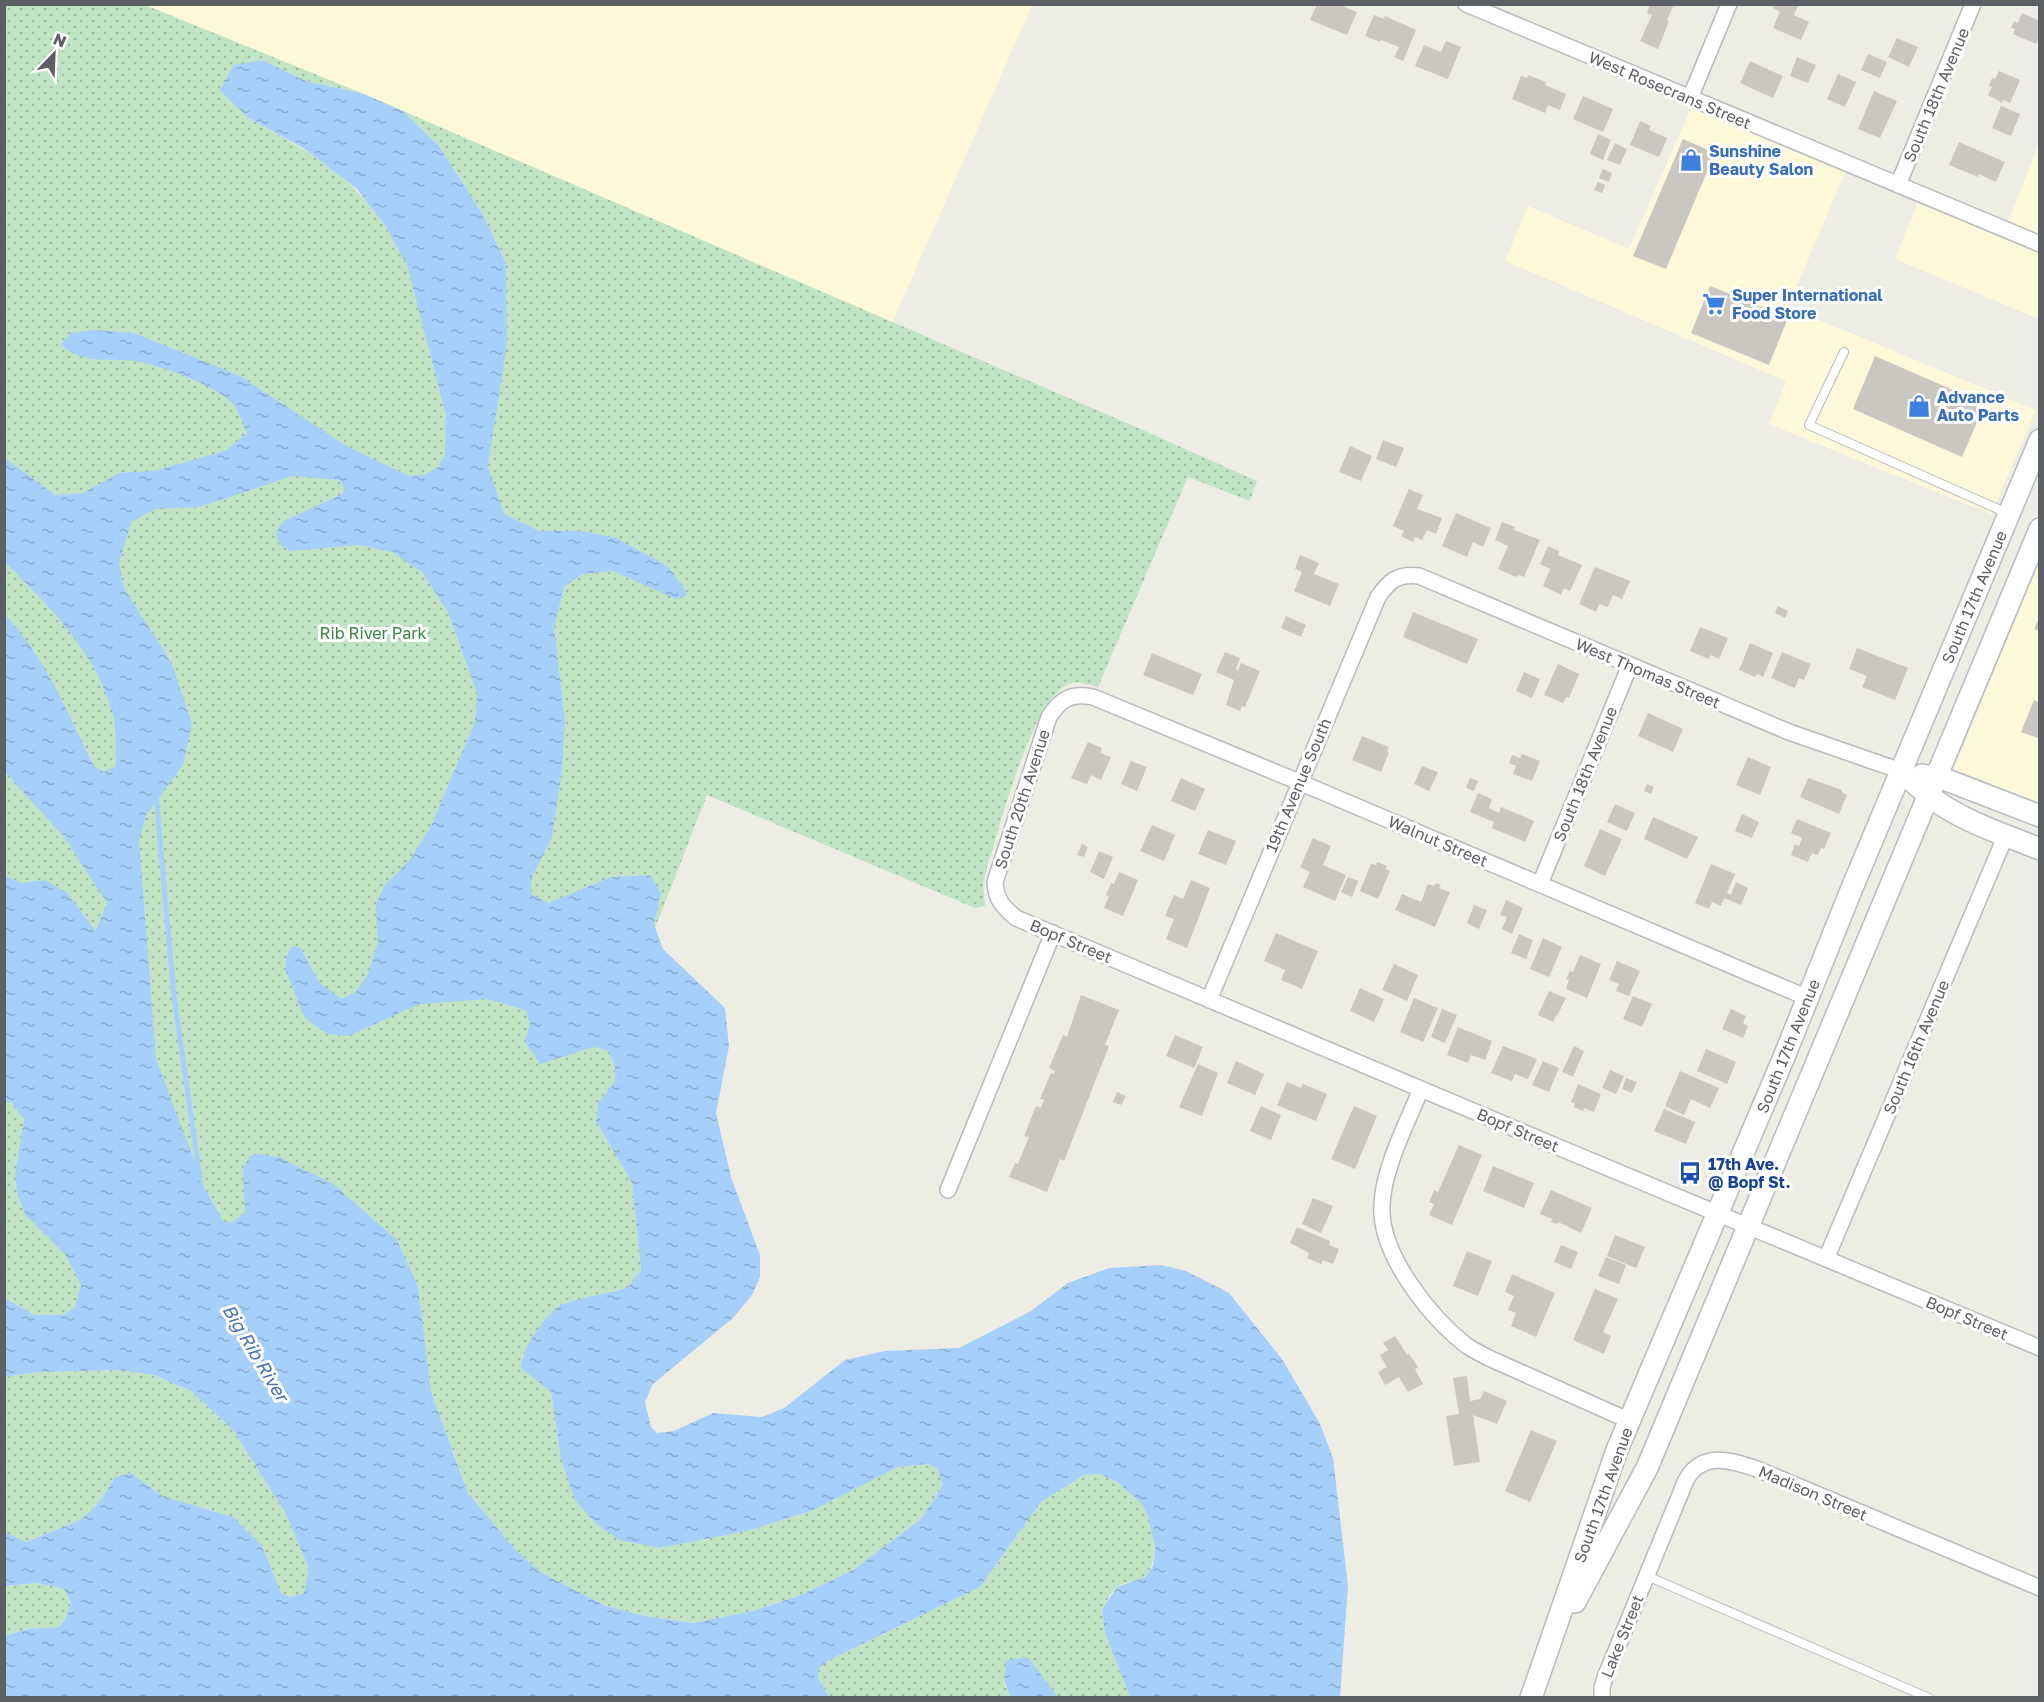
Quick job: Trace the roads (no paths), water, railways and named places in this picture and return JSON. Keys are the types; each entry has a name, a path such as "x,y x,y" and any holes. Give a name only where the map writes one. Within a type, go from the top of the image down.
{"main road":[{"name":"South 17th Avenue","path":"1531,1698 1617,1450 1718,1214 2008,513 2040,441"},
{"name":"South 17th Avenue","path":"1546,1656 1640,1484 1931,786 2033,561 2040,529"},
{"name":"West Thomas Street","path":"1901,771 1931,786 1944,806 1968,819 2040,849"},
{"name":"West Thomas Street","path":"1931,786 1944,779 2040,816"}],"street":[{"name":"West Rosecrans Street","path":"1466,4 2040,244"},
{"path":"1690,98 1729,4"},
{"name":"South 18th Avenue","path":"1898,185 1973,4"},
{"name":"West Thomas Street","path":"1397,577 1408,574 1419,576 1800,736 1901,771"},
{"name":"19th Avenue South","path":"1209,1000 1378,597 1388,583 1397,577"},
{"name":"South 18th Avenue","path":"1540,884 1630,665"},
{"name":"Walnut Street","path":"1066,699 1080,694 1093,697 1808,998"},
{"name":"South 20th Avenue","path":"1001,905 996,894 995,882 1049,717 1055,707 1066,699"},
{"name":"South 16th Avenue","path":"1826,1259 2006,835"},
{"name":"Bopf Street","path":"1001,905 1016,918 2040,1348"},
{"path":"948,1190 1053,933"},
{"path":"1421,1089 1385,1180 1382,1207 1384,1229 1398,1264 1431,1311 1449,1331 1469,1347 1630,1421"},
{"name":"Madison Street","path":"1647,1576 1691,1471 1702,1463 1715,1460 1739,1463 1757,1469 2040,1588"},
{"name":"Lake Street","path":"1602,1698 1605,1675 1647,1576"}],"lane":[{"path":"1844,352 1809,425 2008,513"},
{"path":"1647,1576 1929,1698"}],"water":[{"name":"Big Rib River","path":"262,60 306,81 364,94 403,111 439,146 483,215 506,263 507,343 488,466 504,514 539,531 582,531 616,538 669,567 686,591 686,596 676,599 613,571 582,574 564,587 554,628 565,720 562,769 552,837 531,879 531,894 549,903 611,877 650,875 661,893 654,924 663,949 725,1008 729,1046 716,1113 731,1177 760,1255 760,1277 752,1295 734,1317 653,1384 645,1402 651,1427 657,1433 674,1431 713,1413 762,1417 784,1408 845,1360 885,1351 959,1348 1031,1311 1068,1283 1109,1268 1161,1265 1186,1271 1229,1293 1282,1359 1320,1424 1333,1458 1348,1586 1340,1697 1130,1697 1105,1633 1102,1609 1117,1587 1145,1577 1153,1566 1155,1548 1148,1516 1141,1503 1117,1482 1099,1474 1084,1475 1041,1502 980,1587 831,1659 818,1669 818,1678 829,1697 5,1697 5,1636 26,1630 53,1628 61,1625 71,1602 64,1589 37,1583 5,1586 5,1532 26,1542 80,1520 97,1505 115,1477 131,1473 162,1496 233,1517 262,1546 281,1593 290,1597 304,1593 309,1569 285,1512 233,1430 191,1391 154,1375 120,1370 39,1372 4,1377 5,1298 34,1315 63,1315 75,1307 81,1285 65,1254 25,1214 18,1196 15,1175 24,1119 11,1102 4,1101 5,876 21,883 45,880 67,893 96,931 107,903 64,837 5,772 5,615 44,667 94,766 104,772 116,766 113,715 106,692 95,671 69,631 5,562 5,458 55,495 83,493 119,473 153,471 225,451 247,433 233,404 201,383 146,363 86,358 68,351 61,344 71,333 94,330 134,333 240,376 348,447 409,476 424,475 438,467 445,455 446,415 407,265 386,227 357,189 303,148 247,117 220,90 234,65","holes":["293,476 340,480 345,489 341,495 283,521 276,533 280,545 290,551 358,545 392,552 423,573 448,612 477,693 475,722 431,826 409,861 384,886 376,905 378,942 368,974 355,993 341,999 319,982 300,947 291,947 286,957 286,972 305,1018 327,1034 348,1036 420,1004 487,999 526,1010 530,1024 525,1042 540,1064 594,1047 608,1050 615,1067 615,1081 598,1103 596,1121 632,1183 641,1270 627,1288 559,1306 534,1334 525,1352 521,1368 551,1392 561,1459 575,1500 594,1522 619,1540 660,1548 747,1531 814,1510 898,1467 928,1464 937,1468 943,1485 921,1519 853,1570 798,1596 756,1610 694,1623 645,1616 606,1606 540,1572 514,1548 468,1493 431,1392 418,1287 397,1240 333,1184 279,1157 258,1154 250,1156 243,1168 245,1212 233,1222 223,1221 204,1187 156,1059 139,841 146,815 183,765 192,724 171,662 124,588 119,564 131,522 155,509 199,507"]},
{"path":"1028,1657 1058,1697 1011,1697 1005,1679 1007,1660"}],"waterway":[{"path":"156,795 174,997 200,1179"}],"place":[{"name":"Sunshine Beauty Salon","path":"1691,160"},
{"name":"Super International Food Store","path":"1714,304"},
{"name":"Advance Auto Parts","path":"1919,406"},
{"name":"17th Ave. @ Bopf St.","path":"1690,1173"}],"park label":[{"name":"Rib River Park","path":"373,633"}]}
